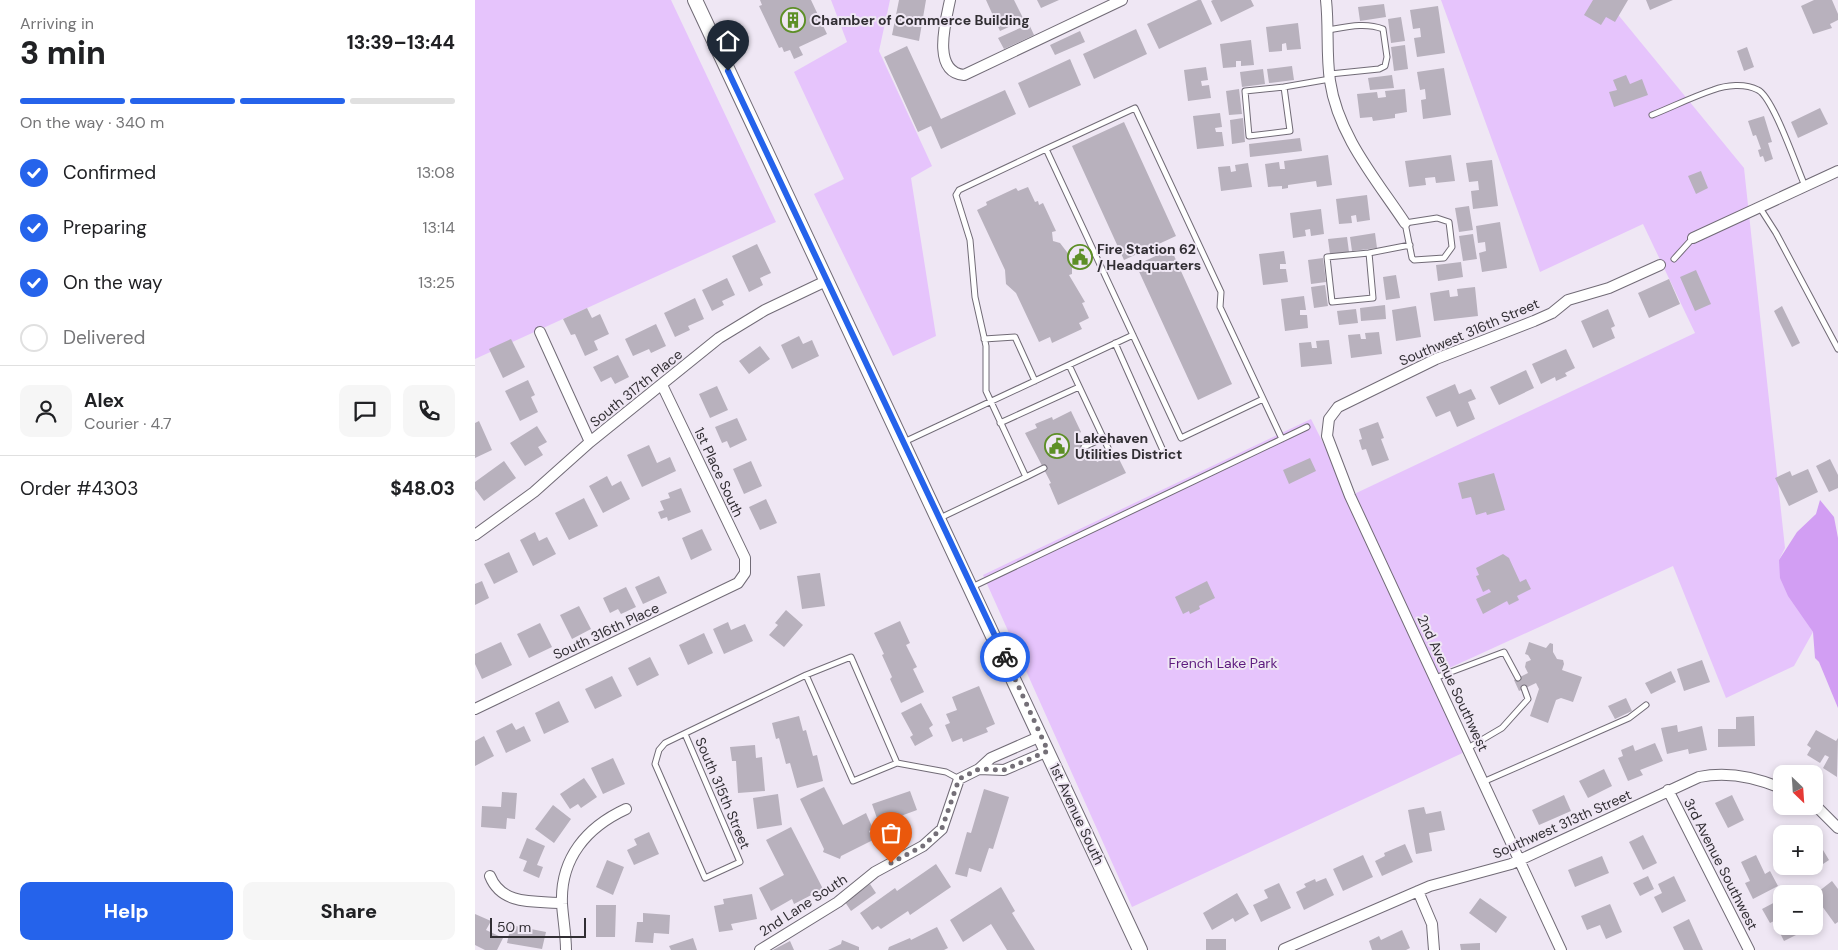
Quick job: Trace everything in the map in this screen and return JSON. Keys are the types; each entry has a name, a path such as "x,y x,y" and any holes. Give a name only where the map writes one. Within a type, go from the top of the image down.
{"main road":[{"name":"1st Avenue South","path":"695,0 972,587 1140,950"}],"street":[{"path":"950,0 943,38 945,59 948,67 958,74 964,75 1122,0"},
{"path":"1326,0 1333,98 1345,130 1405,223"},
{"path":"1693,238 1805,186 1837,174"},
{"name":"Southwest 316th Street","path":"1327,426 1334,410 1360,395 1441,356 1547,315 1569,300 1609,288 1659,265"},
{"name":"South 317th Place","path":"475,535 534,492 590,442 719,338 765,310 826,281"},
{"path":"540,332 590,442"},
{"name":"1st Place South","path":"662,385 745,558 745,573"},
{"name":"2nd Avenue Southwest","path":"1327,426 1330,447 1350,496 1561,950"},
{"name":"South 316th Place","path":"475,709 738,583 745,573"},
{"path":"959,779 979,769 991,758 1041,736"},
{"path":"979,769 1004,770 1048,751"},
{"name":"Southwest 313th Street","path":"1284,949 1418,891 1453,879 1502,868 1691,780 1714,774 1742,776 1773,785"},
{"name":"2nd Lane South","path":"760,950 838,902 875,872 923,846 942,828 959,779"},
{"name":"3rd Avenue Southwest","path":"1668,790 1749,950"},
{"path":"566,950 562,903 565,874 579,844 602,821 626,809"},
{"path":"1823,813 1838,828"},
{"path":"489,876 497,889 508,897 562,903"},
{"path":"1418,891 1432,924 1434,950"}],"lane":[{"path":"1284,87 1290,131 1249,136 1245,91 1284,87 1379,69 1385,66 1387,57 1383,29 1375,26 1355,26 1328,30"},
{"path":"1652,115 1714,90 1746,86 1759,90 1765,96 1777,120 1805,186"},
{"path":"1026,477 990,402 985,384 984,339 975,297 971,240 956,195 959,190 1135,108 1221,292 1220,307 1282,439"},
{"path":"1046,149 1181,438 1263,399"},
{"path":"1760,207 1777,232 1838,349"},
{"path":"1437,218 1449,222 1452,247 1443,258 1415,260 1405,223 1437,218"},
{"path":"1674,259 1693,238"},
{"path":"1369,253 1373,298 1332,302 1327,257 1369,253 1410,245"},
{"path":"903,442 1133,335"},
{"path":"984,339 1015,337 1035,381"},
{"path":"1115,343 1165,455"},
{"path":"1069,365 1109,450"},
{"path":"1001,424 1079,387"},
{"path":"972,587 1307,428"},
{"path":"1084,447 1103,438"},
{"path":"939,518 1044,468"},
{"path":"1435,678 1504,652 1518,678"},
{"name":"South 315th Street","path":"685,734 741,862 705,878 655,764 659,750 665,743 806,675 851,657 897,763"},
{"path":"806,675 853,781 897,763 946,772 959,779"},
{"path":"1468,748 1501,728 1528,699 1524,688"},
{"path":"1483,782 1629,718 1647,705"}],"green space":[{"path":"475,0 671,0 776,222 475,359"},
{"path":"831,0 890,0 879,51 932,166 911,178 936,336 893,356 814,194 844,179 794,72 847,42"},
{"name":"French Lake Park","path":"1441,0 1606,0 1744,168 1785,548 1779,560 1804,617 1813,632 1794,666 1726,698 1673,566 1434,675 1469,750 1132,907 983,575 1311,419 1350,496 1695,333 1643,224 1540,272"}],"shaded area":[{"path":"1820,500 1834,517 1838,538 1838,708 1819,662 1815,658 1813,632 1788,596 1780,578 1779,560 1797,532 1816,514"}],"building":[{"name":"Chamber of Commerce Building","path":"760,0 811,0 827,34 799,47 803,55 794,59 790,50 784,52 782,47 779,48 759,6 762,5"},
{"path":"899,0 926,0 919,41 892,35"},
{"path":"986,0 1014,0 1024,20 1000,31"},
{"path":"1037,0 1059,0 1041,8"},
{"path":"1201,0 1212,24 1159,49 1147,24"},
{"path":"1251,0 1254,6 1221,22 1211,1"},
{"path":"1593,0 1628,0 1615,22 1606,17 1601,25 1584,15"},
{"path":"1646,0 1673,0 1650,10"},
{"path":"1814,0 1832,0 1838,14 1838,20 1830,24 1832,28 1813,34 1801,6"},
{"path":"1384,4 1386,17 1360,21 1358,7"},
{"path":"1438,6 1445,53 1417,57 1414,38 1421,37 1420,28 1413,29 1410,10"},
{"path":"1401,17 1405,41 1391,43 1388,19"},
{"path":"1298,23 1301,49 1287,50 1286,43 1282,44 1282,51 1269,52 1266,27"},
{"path":"1029,24 1034,35 1004,49 998,38"},
{"path":"1136,29 1147,54 1094,79 1083,54"},
{"path":"1080,31 1085,42 1055,55 1050,45"},
{"path":"1251,40 1254,65 1241,66 1241,61 1236,61 1236,67 1223,68 1220,44"},
{"path":"1405,45 1408,69 1394,71 1391,47"},
{"path":"907,46 941,119 1005,90 1016,114 941,149 931,126 918,132 884,57"},
{"path":"1747,47 1754,67 1744,71 1737,51"},
{"path":"1070,59 1081,85 1029,108 1018,83"},
{"path":"1292,66 1294,80 1269,83 1267,69"},
{"path":"1206,67 1208,80 1201,81 1202,86 1209,85 1211,98 1188,101 1184,70"},
{"path":"1444,68 1451,115 1423,119 1421,100 1426,99 1425,89 1420,90 1417,72"},
{"path":"1263,69 1265,84 1242,87 1240,72"},
{"path":"1392,75 1394,88 1370,90 1368,78"},
{"path":"1626,75 1630,84 1642,79 1648,95 1614,107 1609,92 1617,90 1613,80"},
{"path":"1239,89 1242,114 1229,115 1226,91"},
{"path":"1405,89 1407,112 1395,114 1395,118 1373,121 1372,117 1360,118 1357,94 1377,92 1378,98 1386,97 1385,91"},
{"path":"1820,108 1828,124 1798,138 1791,122"},
{"path":"1220,113 1222,127 1215,128 1216,132 1222,132 1224,146 1197,149 1193,116"},
{"path":"1764,116 1772,142 1768,143 1773,159 1765,162 1763,156 1760,157 1758,150 1761,149 1756,135 1753,136 1748,121"},
{"path":"1243,118 1245,142 1232,144 1230,120"},
{"path":"1124,122 1176,236 1124,260 1072,146"},
{"path":"1300,138 1302,151 1250,157 1249,144"},
{"path":"1328,155 1332,185 1317,187 1316,181 1288,185 1288,188 1282,189 1282,186 1268,187 1265,164 1279,162 1280,169 1285,169 1284,161"},
{"path":"1451,155 1455,181 1436,183 1435,177 1425,178 1426,185 1409,187 1405,161"},
{"path":"1492,160 1498,206 1473,209 1471,191 1479,190 1478,181 1469,182 1466,163"},
{"path":"1248,163 1252,187 1221,191 1218,167 1230,166 1231,172 1236,171 1235,165"},
{"path":"1701,171 1708,188 1696,194 1688,176"},
{"path":"1028,187 1035,202 1038,201 1039,205 1043,203 1056,231 1052,232 1053,241 1060,243 1070,256 1072,274 1069,275 1085,302 1082,303 1089,318 1079,323 1082,329 1052,343 1050,337 1039,342 1016,293 1006,284 1005,270 977,210 987,205 986,202 1016,188 1018,191"},
{"path":"1367,195 1370,220 1357,222 1356,215 1351,216 1352,223 1339,224 1336,199"},
{"path":"1469,206 1473,230 1459,232 1455,208"},
{"path":"1321,209 1324,234 1311,236 1310,229 1305,230 1306,236 1293,238 1290,213"},
{"path":"1500,222 1507,268 1482,272 1479,253 1486,251 1485,242 1478,243 1476,226"},
{"path":"1375,233 1377,248 1352,251 1350,237"},
{"path":"1473,234 1477,259 1463,261 1459,236"},
{"path":"1347,237 1349,252 1330,254 1328,239"},
{"path":"757,244 771,273 760,278 763,285 749,292 732,256"},
{"path":"1171,249 1232,384 1198,400 1136,265"},
{"path":"1284,251 1286,264 1280,264 1280,269 1286,269 1288,282 1263,285 1259,254"},
{"path":"1323,258 1326,282 1311,284 1308,260"},
{"path":"1461,262 1463,277 1438,281 1436,265"},
{"path":"1696,270 1711,304 1695,311 1680,277"},
{"path":"1396,275 1400,298 1386,300 1383,277"},
{"path":"727,278 735,295 722,301 724,305 712,311 702,290"},
{"path":"1669,279 1680,304 1649,318 1638,293"},
{"path":"1325,285 1328,306 1314,308 1311,287"},
{"path":"1475,287 1478,316 1434,321 1430,293 1449,290 1450,297 1458,296 1457,289"},
{"path":"1304,296 1306,310 1300,310 1300,315 1307,315 1308,328 1285,331 1281,299"},
{"path":"695,298 704,319 688,326 690,330 675,337 664,313"},
{"path":"1385,305 1386,319 1361,321 1360,308"},
{"path":"1416,306 1421,337 1396,341 1392,310"},
{"path":"1782,306 1800,343 1792,347 1774,311"},
{"path":"587,308 592,318 600,314 609,334 594,341 598,350 585,356 575,334 571,335 563,319"},
{"path":"1356,309 1358,323 1339,325 1337,311"},
{"path":"1608,309 1615,326 1611,328 1615,338 1593,348 1581,321"},
{"path":"656,324 666,346 651,353 649,349 633,356 625,339"},
{"path":"1379,332 1382,354 1351,358 1348,335 1360,334 1361,339 1366,339 1365,333"},
{"path":"799,336 803,344 812,340 819,356 792,369 781,345"},
{"path":"511,339 525,367 503,378 489,349"},
{"path":"1329,340 1332,364 1301,367 1299,343 1311,342 1312,348 1317,348 1316,341"},
{"path":"760,346 770,359 749,374 739,361"},
{"path":"1566,349 1575,368 1565,373 1567,376 1556,381 1555,377 1541,384 1532,364"},
{"path":"618,355 629,377 615,384 611,377 601,382 593,367"},
{"path":"1526,370 1534,388 1499,405 1490,387"},
{"path":"528,380 535,395 531,397 538,412 520,421 505,391"},
{"path":"1455,384 1459,394 1471,389 1476,399 1468,402 1475,419 1457,427 1450,411 1436,417 1426,397"},
{"path":"717,386 728,410 710,418 699,394"},
{"path":"1071,411 1081,432 1078,434 1088,457 1093,454 1097,462 1116,453 1126,473 1058,505 1049,484 1051,483 1025,433 1037,428 1035,424 1052,417 1053,420"},
{"path":"737,418 747,440 730,448 727,441 722,443 715,427"},
{"path":"479,421 492,450 475,458 475,423"},
{"path":"1378,422 1384,438 1381,439 1389,460 1372,466 1366,449 1362,450 1359,440 1362,439 1359,429"},
{"path":"537,426 547,442 538,447 543,455 525,466 510,443"},
{"path":"649,445 657,463 670,457 676,471 642,487 627,455"},
{"path":"1310,458 1316,471 1289,484 1283,470"},
{"path":"1830,459 1838,475 1838,488 1829,492 1816,466"},
{"path":"504,461 516,478 484,501 475,489 475,482"},
{"path":"751,461 762,486 744,494 733,469"},
{"path":"1808,469 1818,492 1789,506 1775,478 1790,471 1792,476"},
{"path":"1494,473 1505,510 1487,515 1486,512 1476,515 1471,497 1462,499 1458,483"},
{"path":"607,476 612,486 621,481 630,499 603,513 589,486"},
{"path":"681,488 691,512 668,521 667,517 661,519 658,512 664,510 660,501 670,498 668,493"},
{"path":"584,498 598,526 569,540 555,513"},
{"path":"766,499 777,523 760,530 749,507"},
{"path":"702,529 712,550 691,560 682,538"},
{"path":"535,532 539,541 547,537 556,554 533,566 520,540"},
{"path":"509,552 518,572 494,584 484,564"},
{"path":"1503,554 1509,558 1520,582 1526,579 1531,589 1517,596 1519,600 1509,605 1507,601 1483,614 1476,599 1491,592 1489,589 1483,592 1476,576 1479,575 1476,568"},
{"path":"820,573 825,606 802,609 797,576"},
{"path":"659,576 667,593 643,604 635,587"},
{"path":"482,581 489,598 475,605 475,584"},
{"path":"1207,581 1215,598 1199,606 1200,609 1190,614 1189,611 1183,614 1175,597"},
{"path":"626,587 636,607 621,614 618,609 610,613 603,598"},
{"path":"579,606 591,629 572,639 560,615"},
{"path":"786,610 803,625 784,647 769,635 778,625 775,623"},
{"path":"900,621 910,643 906,645 917,667 913,669 924,692 901,703 890,679 892,677 882,655 884,654 874,633"},
{"path":"728,622 731,630 745,624 753,641 724,654 713,629"},
{"path":"540,623 552,647 529,658 517,634"},
{"path":"704,633 713,653 688,665 679,645"},
{"path":"501,642 512,665 482,679 475,664 475,654"},
{"path":"1529,642 1546,648 1550,643 1553,644 1553,652 1557,659 1563,660 1562,670 1582,677 1573,702 1561,698 1556,700 1548,723 1530,716 1539,689 1536,683 1519,691 1514,680 1528,673 1525,667 1526,662 1531,660 1525,654"},
{"path":"650,657 659,675 637,686 628,668"},
{"path":"1702,660 1710,682 1684,691 1677,669"},
{"path":"1671,671 1676,682 1651,694 1645,683"},
{"path":"612,676 622,696 595,709 585,689"},
{"path":"979,686 995,724 986,728 988,732 963,742 962,738 952,742 945,725 950,723 946,714 957,710 952,697"},
{"path":"1626,698 1632,711 1615,719 1608,706"},
{"path":"559,701 569,722 544,734 535,713"},
{"path":"921,703 933,725 929,728 933,736 915,746 910,737 913,735 901,713"},
{"path":"799,716 803,731 806,730 813,756 817,755 823,781 797,788 790,763 786,764 779,738 776,739 772,723"},
{"path":"1754,716 1755,746 1718,747 1718,729 1736,729 1736,717"},
{"path":"512,723 516,730 524,726 531,741 506,753 496,731"},
{"path":"1677,725 1678,732 1702,726 1707,750 1689,754 1688,749 1667,754 1661,728"},
{"path":"1816,730 1836,741 1838,738 1837,777 1823,768 1829,757 1825,755 1820,763 1807,755 1811,748 1807,745"},
{"path":"484,736 494,756 475,766 475,741"},
{"path":"1655,743 1663,761 1640,770 1643,775 1628,781 1618,758 1623,756 1621,750 1633,745 1635,751"},
{"path":"755,745 756,758 762,757 765,791 738,793 736,761 732,761 730,747"},
{"path":"613,758 625,784 603,794 591,768"},
{"path":"1604,769 1612,786 1588,798 1579,781"},
{"path":"584,778 597,797 581,808 578,804 570,809 560,794"},
{"path":"824,787 843,825 866,813 873,829 869,831 873,840 841,856 840,859 823,852 824,849 800,799"},
{"path":"984,789 1009,797 993,849 989,848 981,872 969,868 967,877 955,874 967,832 971,833"},
{"path":"910,791 917,810 879,824 872,804"},
{"path":"502,792 517,793 515,819 507,818 506,829 481,827 482,806 501,807"},
{"path":"778,794 782,825 757,829 753,798"},
{"path":"1564,795 1571,811 1539,825 1532,810"},
{"path":"1732,795 1744,820 1728,828 1715,803"},
{"path":"553,805 571,819 554,843 535,829"},
{"path":"1424,807 1426,814 1441,811 1445,830 1429,833 1432,851 1416,854 1408,810"},
{"path":"791,827 823,889 794,904 792,899 771,911 759,888 784,875 766,840"},
{"path":"649,832 659,854 634,865 627,850 637,845 634,839"},
{"path":"1643,835 1657,863 1643,870 1629,842"},
{"path":"527,838 545,846 537,865 543,867 539,878 523,871 527,861 519,858"},
{"path":"1405,844 1413,862 1382,876 1375,861 1385,856 1384,853"},
{"path":"1823,850 1829,860 1823,864"},
{"path":"1363,855 1373,877 1343,891 1333,869"},
{"path":"1756,855 1765,874 1770,871 1777,885 1773,885 1773,889 1753,899 1745,883 1750,881 1741,862"},
{"path":"1602,856 1609,873 1575,887 1568,870"},
{"path":"607,860 624,867 613,895 596,887"},
{"path":"936,864 951,887 910,915 908,911 881,929 878,926 872,930 860,913 895,888 897,891"},
{"path":"1648,876 1654,889 1640,896 1633,883"},
{"path":"1674,876 1686,901 1662,913 1654,897 1662,893 1658,884"},
{"path":"1326,878 1334,895 1304,910 1296,892 1306,887 1304,884 1315,879 1316,882"},
{"path":"1832,881 1838,889 1838,922 1835,924 1823,907 1823,888"},
{"path":"1279,883 1291,908 1261,922 1253,905 1268,898 1264,890"},
{"path":"870,884 876,893 851,911 845,902"},
{"path":"1001,887 1015,911 1012,913 1035,950 1007,950 991,924 963,942 950,920"},
{"path":"1237,893 1249,914 1235,922 1233,918 1212,930 1203,913"},
{"path":"752,894 757,919 731,924 733,930 719,932 714,906 724,904 723,899"},
{"path":"1480,898 1507,917 1496,933 1469,913"},
{"path":"1773,903 1773,922 1770,923 1762,909"},
{"path":"1610,904 1622,932 1606,939 1600,925 1587,930 1581,916"},
{"path":"596,905 616,905 615,937 596,937"},
{"path":"643,913 670,915 669,934 654,933 653,943 635,942 637,922 643,922"},
{"path":"475,914 491,921 486,930 503,938 497,950 485,950 475,945"},
{"path":"1689,919 1703,950 1684,950 1673,927"},
{"path":"511,925 546,932 542,949 507,943"},
{"path":"937,927 948,948 944,950 888,950 889,947 910,938 911,940"},
{"path":"1402,930 1410,948 1406,950 1372,950 1369,941 1379,936 1381,940"},
{"path":"1781,935 1796,935 1784,941"},
{"path":"693,938 697,950 671,950 669,946"},
{"path":"1206,939 1226,939 1226,950 1206,950"},
{"path":"842,940 859,947 859,950 828,950 841,944"},
{"path":"790,941 794,950 773,950"},
{"path":"1480,943 1480,950 1461,950 1460,944"}],"way so far":[{"path":"891,863 923,846 942,828 959,779 979,769 1004,770 1048,751 1005,657"}],"place":[{"name":"Chamber of Commerce Building","path":"793,20"},
{"name":"Fire Station 62 / Headquarters","path":"1080,257"},
{"name":"Lakehaven Utilities District","path":"1057,446"}],"route":[{"path":"728,71 1005,657"}]}
